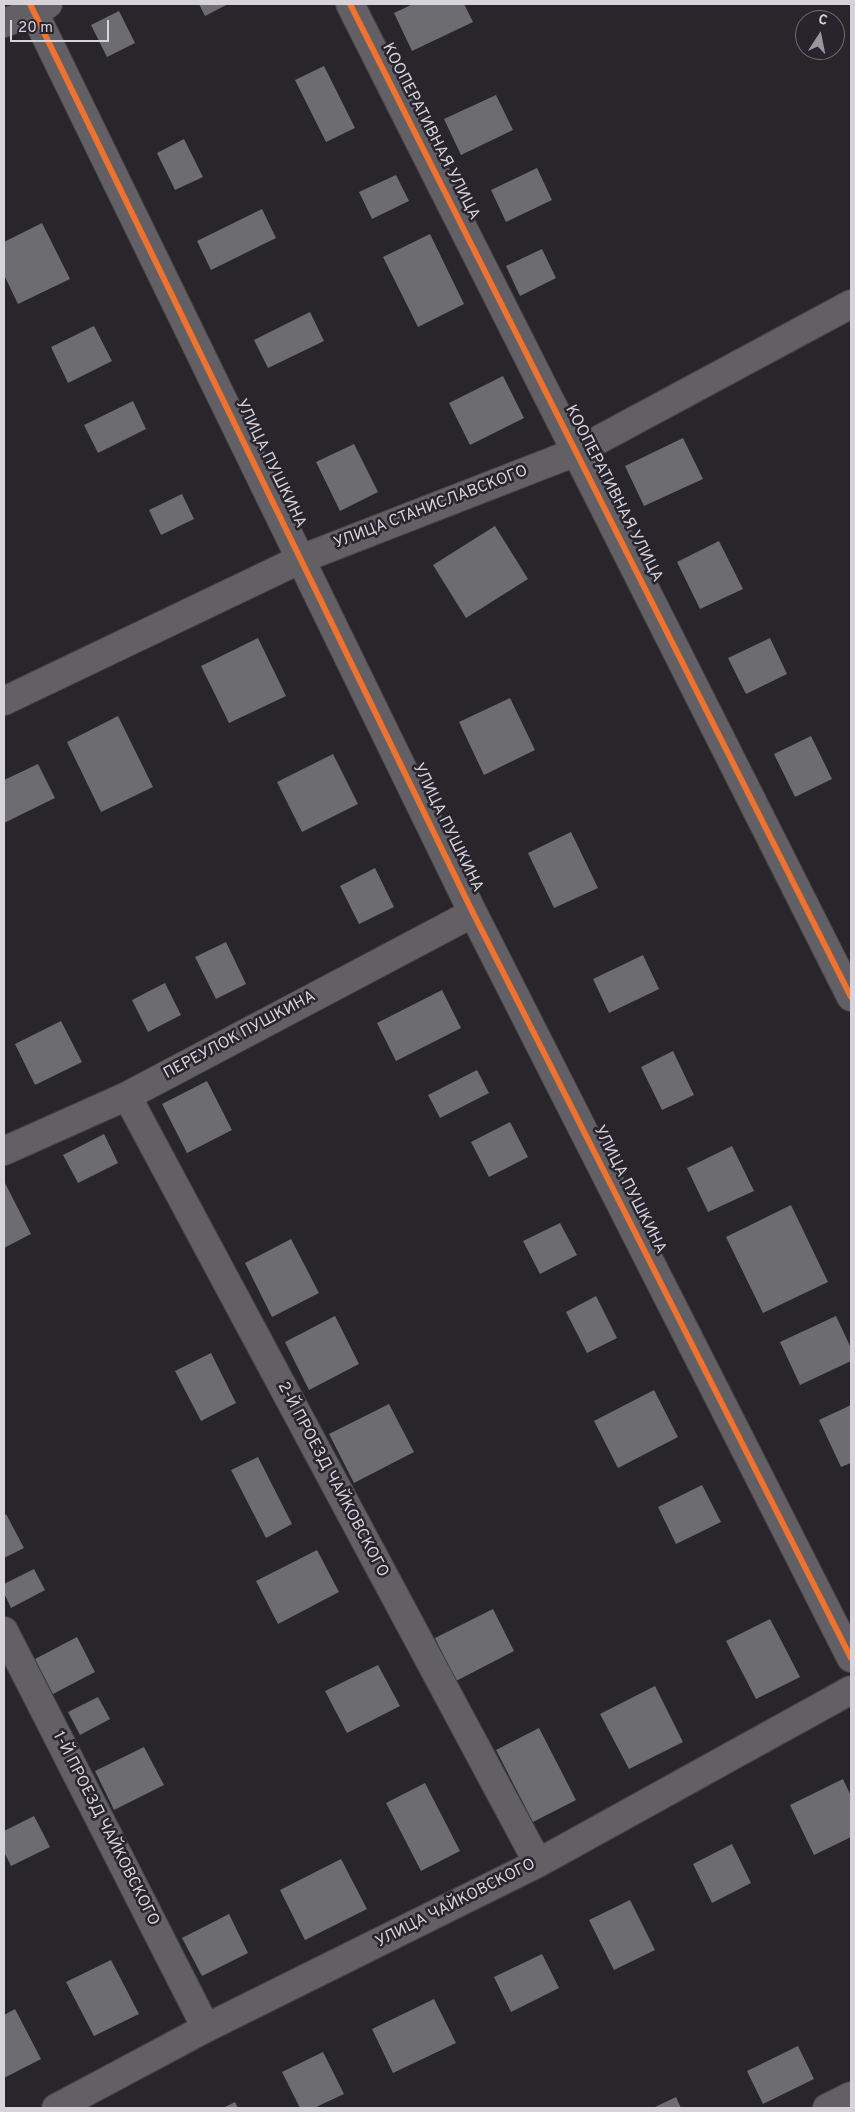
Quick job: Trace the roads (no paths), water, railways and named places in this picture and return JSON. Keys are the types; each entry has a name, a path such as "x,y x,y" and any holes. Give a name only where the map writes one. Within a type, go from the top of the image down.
{"street":[{"name":"КООПЕРАТИВНАЯ УЛИЦА","path":"350,4 851,997"},
{"path":"4,23 38,6"},
{"name":"УЛИЦА ПУШКИНА","path":"38,6 301,559 473,913 851,1658"},
{"name":"УЛИЦА СТАНИСЛАВСКОГО","path":"4,701 301,559 576,452 851,304"},
{"name":"ПЕРЕУЛОК ПУШКИНА","path":"4,1151 127,1096 473,913"},
{"name":"2-Й ПРОЕЗД ЧАЙКОВСКОГО","path":"127,1096 538,1863"},
{"name":"1-Й ПРОЕЗД ЧАЙКОВСКОГО","path":"4,1631 206,2028"},
{"name":"УЛИЦА ЧАЙКОВСКОГО","path":"56,2108 206,2028 538,1863 851,1690"},
{"path":"827,2108 851,2096"}]}
